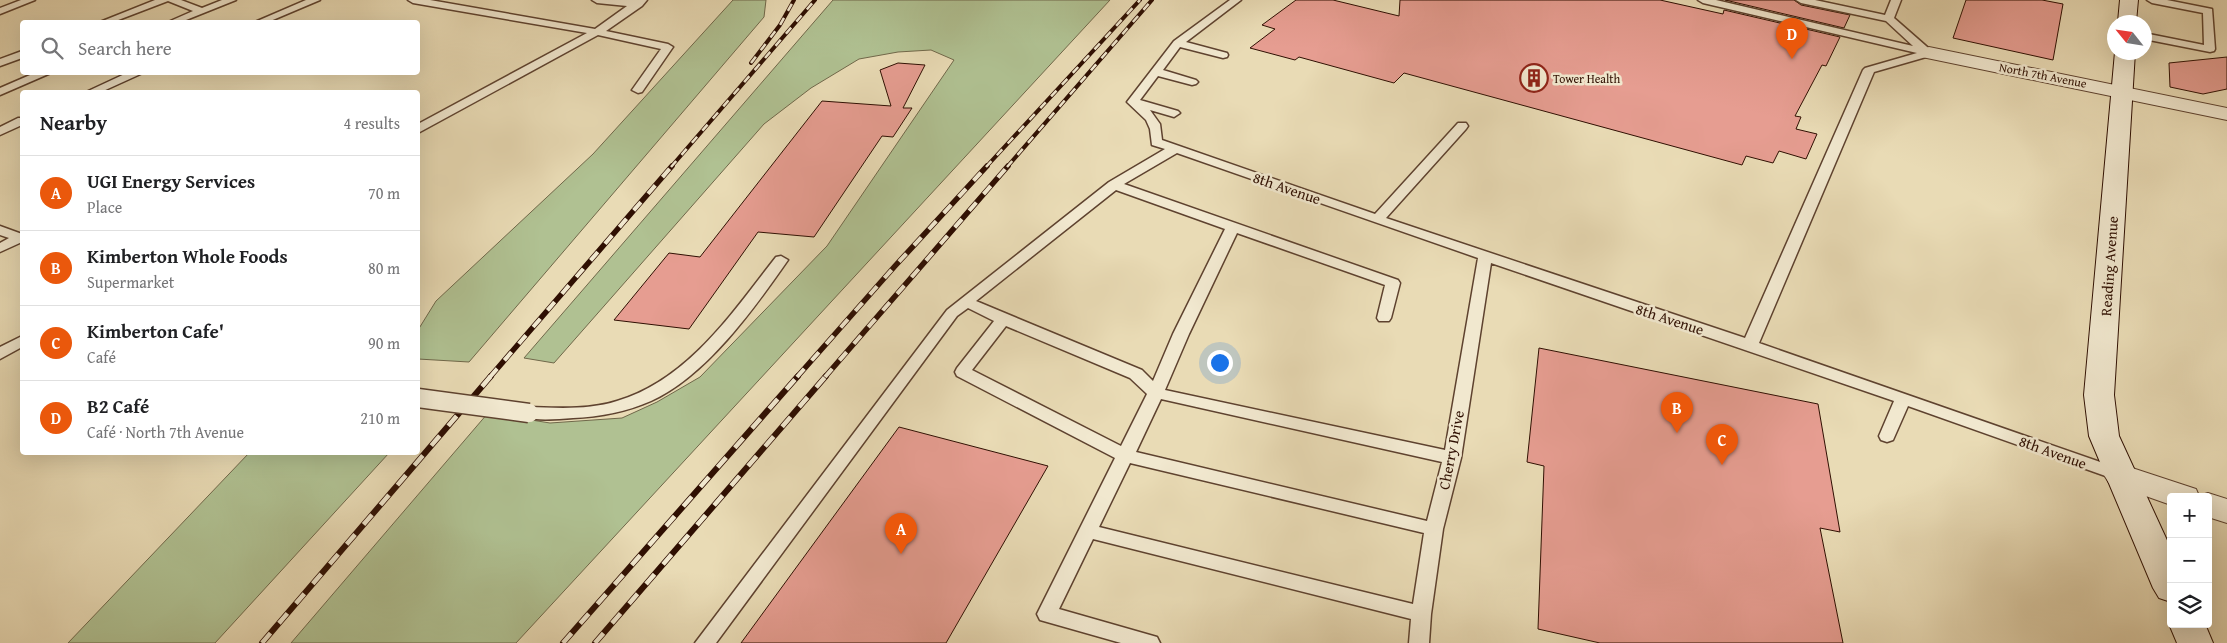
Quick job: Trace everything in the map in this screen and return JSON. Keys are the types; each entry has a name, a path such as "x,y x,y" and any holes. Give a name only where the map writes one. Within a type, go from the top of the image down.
{"street":[{"path":"2128,15 2129,0"},
{"name":"North 7th Avenue","path":"1928,53 2122,91 2227,114"},
{"name":"Reading Avenue","path":"2124,60 2099,395 2104,436 2169,583"},
{"name":"8th Avenue","path":"2120,475 2172,493"},
{"path":"2212,506 2227,511"},
{"path":"2189,628 2196,643"}],"lane":[{"path":"0,11 30,0"},
{"path":"110,20 164,0"},
{"path":"172,0 202,11"},
{"path":"178,20 231,0"},
{"path":"265,20 316,0"},
{"path":"413,0 597,32 668,47 638,90"},
{"path":"596,0 640,2"},
{"path":"1174,113 1133,102 1178,43 1236,0"},
{"path":"1703,0 1928,53"},
{"path":"1801,0 1889,18 1928,53"},
{"path":"1889,18 1896,0"},
{"path":"2152,0 2208,11 2210,49 2152,38"},
{"path":"420,128 597,32 640,2"},
{"path":"1178,43 1223,56"},
{"path":"1750,345 1869,70 1928,53"},
{"path":"0,63 20,55"},
{"path":"1156,72 1192,82"},
{"path":"0,92 41,75"},
{"path":"97,90 133,75"},
{"name":"8th Avenue","path":"1133,102 1145,111 1158,130 1156,142 1377,220 1750,345 2120,475"},
{"path":"1377,220 1462,126"},
{"path":"705,643 952,313 1114,185 1175,148"},
{"path":"1114,185 1394,283 1384,318"},
{"path":"1150,643 1047,614 1156,393 1181,334 1233,227"},
{"path":"0,230 20,238"},
{"path":"0,248 20,238"},
{"name":"Cherry Drive","path":"1419,643 1421,614 1434,529 1452,458 1485,256"},
{"path":"420,398 529,413 575,413 621,406 653,394 682,374 718,339 781,260"},
{"path":"967,302 1003,319 1136,374 1156,393 1452,458"},
{"path":"1003,319 963,372 1124,455 1434,529"},
{"path":"0,354 20,343"},
{"path":"1887,436 1902,398"},
{"path":"1088,531 1421,614"}],"green space":[{"path":"733,0 766,0 764,17 469,362 420,359 420,327 436,301 593,154"},
{"path":"833,0 1110,0 516,643 291,643 488,413 550,423 622,418 657,402 700,377 827,246 954,60 931,50 898,52 859,59 811,88 764,124 554,363 524,358"},
{"path":"247,455 387,455 215,643 68,643"}],"building":[{"path":"1296,0 1333,0 1399,16 1400,0 1660,0 1723,14 1724,10 1840,37 1826,66 1822,65 1795,116 1801,117 1796,129 1817,134 1806,159 1779,151 1773,163 1746,156 1742,165 1404,73 1394,83 1299,57 1295,60 1250,48 1275,29 1262,25"},
{"path":"1725,0 1794,0 1801,5 1850,15 1844,28"},
{"path":"1966,0 2042,0 2063,4 2053,60 1953,38"},
{"path":"2227,57 2227,89 2203,94 2170,87 2169,63"},
{"path":"898,63 925,65 903,108 912,108 893,137 882,136 814,237 758,232 689,329 614,320 669,253 700,257 822,101 891,106 880,70"},
{"path":"1539,348 1818,404 1840,532 1820,528 1843,643 1600,643 1538,629 1544,466 1527,462"},
{"path":"899,427 1048,466 946,643 741,643"}],"railway":[{"path":"751,63 780,25 794,0"},
{"path":"671,167 815,0"},
{"path":"986,167 1140,0"},
{"path":"1007,167 1152,0"},
{"path":"490,377 672,166"},
{"path":"797,377 987,166"},
{"path":"825,377 1008,166"},
{"path":"262,643 491,376"},
{"path":"563,643 798,376"},
{"path":"595,643 826,376"}],"place":[{"name":"B2 Café","path":"1792,59"},
{"name":"Tower Health","path":"1534,78"},
{"name":"Kimberton Whole Foods","path":"1677,433"},
{"name":"Kimberton Cafe'","path":"1722,465"},
{"name":"UGI Energy Services","path":"901,554"}]}
